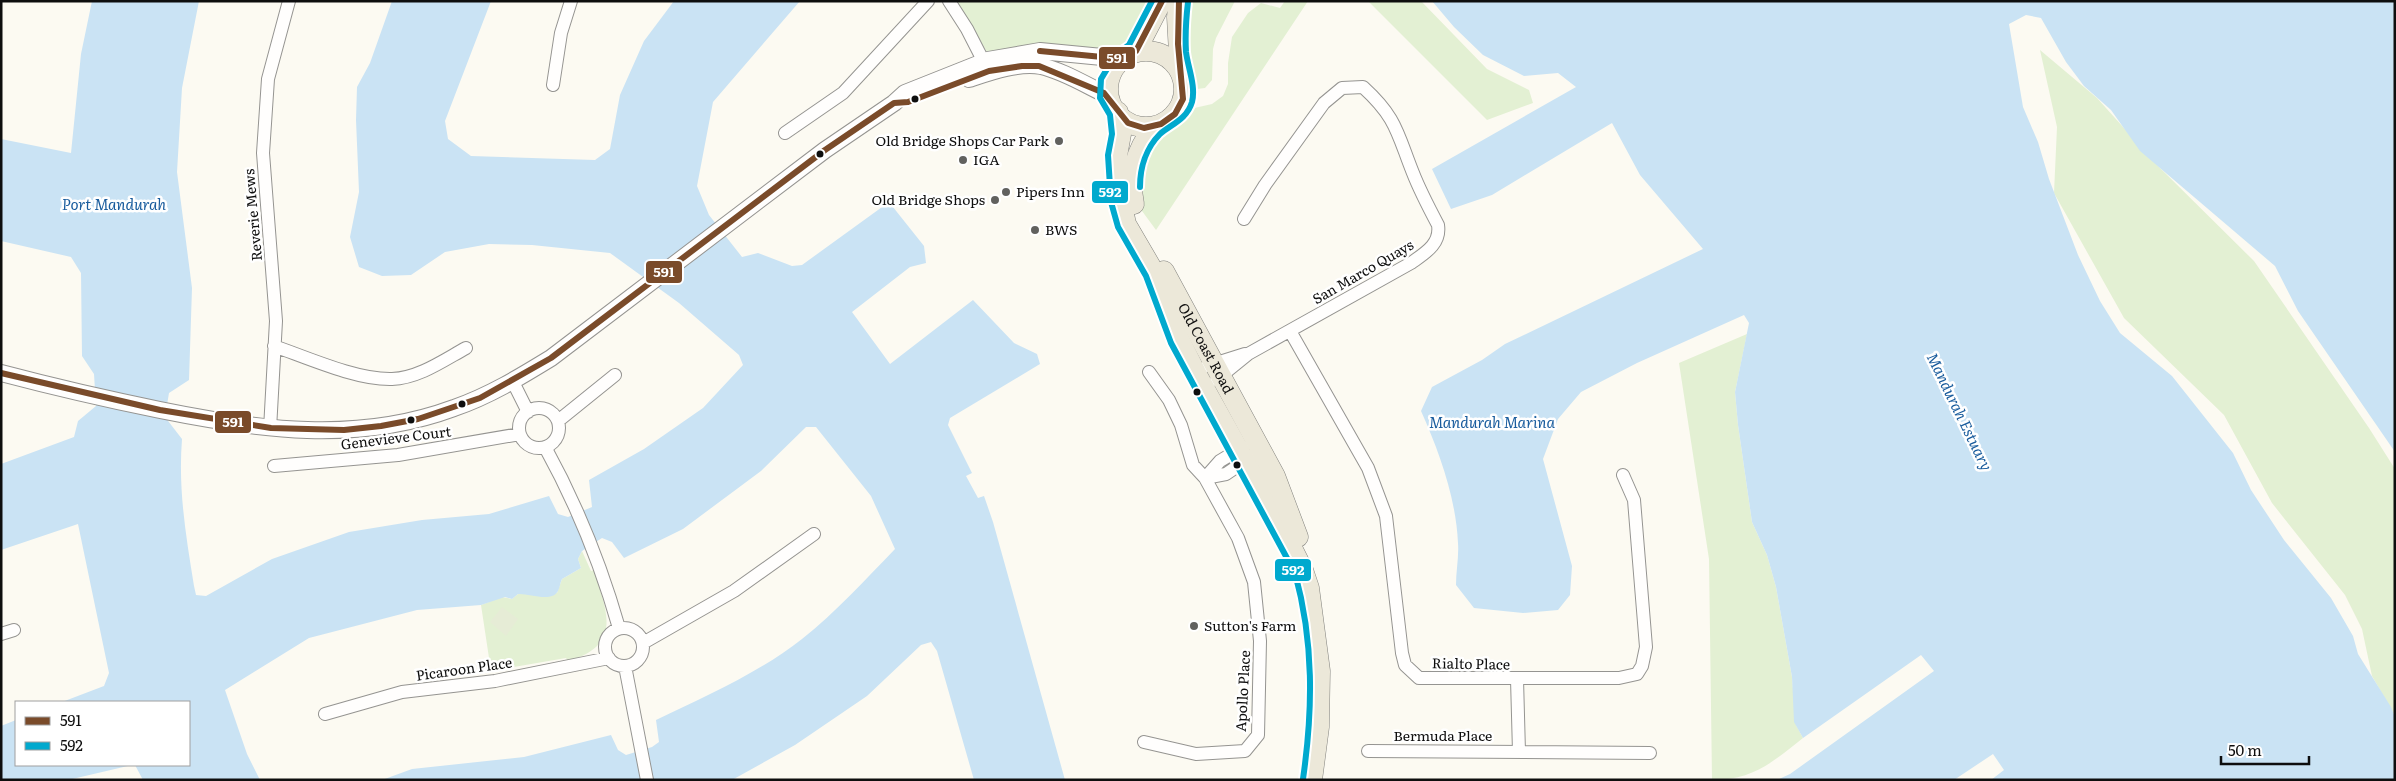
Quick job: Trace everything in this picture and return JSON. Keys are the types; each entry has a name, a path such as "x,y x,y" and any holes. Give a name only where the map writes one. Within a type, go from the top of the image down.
{"main road":[{"path":"1162,1 1129,55 1110,80 1113,104 1129,123 1154,127 1174,115 1182,100 1184,87 1180,71 1177,17 1179,1"},
{"path":"1129,55 1145,49 1170,59 1180,71"},
{"name":"Old Coast Road","path":"1113,104 1121,134 1117,156 1118,186 1126,224 1154,272 1179,339 1200,380 1250,450 1275,476 1300,543 1303,570 1313,605 1320,671 1319,727 1312,780"},
{"name":"Old Coast Road","path":"1154,127 1144,140 1133,164 1132,196 1138,224 1218,370 1250,450"}],"street":[{"name":"Reverie Mews","path":"270,429 276,321 263,153 268,78 289,1"},
{"path":"553,85 561,33 571,1"},
{"path":"785,134 842,93 928,1"},
{"path":"949,1 967,29 986,67"},
{"path":"1,373 84,394 174,413 270,429 336,432 401,423 454,409 513,382 558,352 825,150 894,103 908,102 986,67 1040,51 1129,55"},
{"path":"986,67 1040,66 1113,104"},
{"name":"San Marco Quays","path":"1200,380 1411,263 1431,248 1439,233 1438,225 1414,174 1397,127 1380,103 1363,88 1342,88 1324,103 1244,219"},
{"name":"Rialto Place","path":"1290,331 1368,468 1386,516 1405,665 1419,678 1619,678 1638,674 1642,666 1646,647 1634,500 1623,475"},
{"path":"274,346 352,373 393,379 424,371 466,348"},
{"name":"Apollo Place","path":"1144,742 1196,754 1245,751 1258,735 1260,641 1254,582 1238,538 1204,478 1193,465 1180,425 1169,400 1149,372"},
{"path":"558,421 615,375"},
{"path":"513,382 528,412"},
{"path":"540,408 547,410 558,421 559,433 555,440 545,447 529,446 520,434 521,421 528,412 540,408"},
{"name":"Genevieve Court","path":"274,466 398,455 520,434"},
{"path":"545,447 567,486 602,569 619,628"},
{"path":"1204,478 1226,474 1250,450"},
{"path":"643,643 734,591 814,534"},
{"path":"619,628 630,628 636,632 643,643 640,659 625,666 618,665 609,658 605,651 607,638 619,628"},
{"path":"1,634 14,630"},
{"name":"Picaroon Place","path":"325,714 402,692 495,681 609,658"},
{"path":"625,666 647,780"},
{"path":"1517,679 1519,752"},
{"name":"Bermuda Place","path":"1368,751 1650,753"}],"green space":[{"path":"956,1 1151,1 1132,42 1113,53 987,52"},
{"path":"1190,1 1235,1 1216,38 1213,49 1212,80 1205,88 1197,89 1192,83 1189,73 1186,34"},
{"path":"1285,1 1308,1 1156,230 1142,211 1142,174 1151,153 1164,134 1190,109 1212,104 1223,96 1228,84 1228,63 1232,37 1248,13 1261,3 1280,8"},
{"path":"1368,1 1421,1 1487,69 1529,90 1533,103 1487,120"},
{"path":"2040,50 2097,98 2159,167 2254,261 2395,469 2395,716 2372,676 2362,629 2345,595 2272,503 2224,415 2124,318 2054,193 2057,127"},
{"path":"1747,334 1735,392 1738,425 1752,522 1767,555 1776,587 1792,677 1796,725 1803,738 1762,768 1739,777 1712,780 1709,559 1679,363"},
{"path":"582,551 591,571 594,570 606,611 604,635 598,645 586,654 568,661 566,658 491,671 481,605 502,597 512,599 518,594 557,593 562,579 581,568 578,559"},
{"path":"502,607 518,619 506,636 490,622"}],"water":[{"name":"Port Mandurah","path":"92,1 199,1 182,88 177,172 192,288 189,380 169,393 165,417 182,439 182,495 188,549 196,595 206,596 272,559 349,532 422,520 489,514 549,496 558,514 568,517 592,507 589,480 644,449 703,408 743,365 739,355 679,303 610,253 532,245 489,244 445,252 411,275 382,276 359,267 350,237 359,192 356,120 357,87 370,63 392,1 491,1 445,121 448,139 471,156 595,160 610,149 620,95 644,41 674,1 800,1 713,102 697,186 709,215 742,257 758,253 792,266 802,265 889,202 924,246 926,263 910,267 852,312 890,364 973,300 1014,343 1037,354 1040,364 950,418 948,425 972,473 966,476 978,498 984,496 993,522 1065,780 974,780 937,651 931,642 921,645 867,696 795,745 732,780 382,780 412,769 524,757 611,735 618,750 626,755 652,747 659,742 656,720 713,693 768,663 815,629 895,549 871,496 816,427 806,427 761,471 683,529 624,558 612,542 602,538 582,551 578,559 581,568 562,579 555,595 540,597 518,594 512,599 505,597 481,605 417,610 309,638 225,690 247,754 260,780 143,780 136,766 190,766 190,701 65,701 104,686 109,673 78,524 1,550 1,464 74,437 78,421 96,406 94,374 82,356 81,273 71,257 1,241 1,139 71,153 81,54"},
{"path":"1432,1 2395,1 2395,452 2298,311 2275,266 2140,151 2111,110 2084,86 2066,62 2041,18 2026,15 2009,24 2023,107 2038,142 2049,179 2078,255 2100,301 2120,333 2172,376 2233,453 2251,490 2284,540 2331,598 2353,636 2358,654 2391,707 2395,717 2395,780 1991,780 2004,770 1993,754 1954,780 1777,780 1790,774 1934,671 1921,655 1803,738 1794,722 1792,677 1776,587 1767,555 1752,522 1738,425 1735,392 1749,323 1744,315 1637,363 1581,392 1558,419 1543,459 1572,566 1570,595 1558,610 1523,613 1474,608 1456,585 1458,548 1454,509 1440,458 1421,411 1432,387 1482,360 1505,344 1703,249 1640,175 1612,123 1492,195 1451,209 1432,169 1576,87 1558,73 1524,76 1483,55 1454,27"},
{"path":"15,720 15,766 128,766 68,780 1,780 1,726"}],"transit line":[{"name":"592","path":"1152,1 1129,45 1116,54 1101,79 1100,98 1110,115 1112,134 1108,155 1111,202 1118,227 1146,276 1171,343 1295,573 1306,624 1309,650 1309,727 1303,779"},
{"name":"591","path":"1040,51 1123,59 1136,51 1162,1"},
{"name":"591","path":"1,373 160,410 271,428 344,430 418,419 480,398 551,358 825,150 894,103 908,102 989,71 1022,66 1039,66 1104,93 1128,123 1144,128 1161,124 1175,114 1183,99 1178,44 1179,1"},
{"name":"592","path":"1140,187 1141,173 1151,146 1160,134 1187,113 1192,102 1192,83 1186,46 1188,2"}],"place":[{"name":"Old Bridge Shops Car Park","path":"1059,141"},
{"name":"IGA","path":"963,160"},
{"name":"Pipers Inn","path":"1006,192"},
{"name":"Old Bridge Shops","path":"995,200"},
{"name":"BWS","path":"1035,230"},
{"name":"Sutton's Farm","path":"1194,626"}],"water label":[{"name":"Mandurah Estuary","path":"1959,412"},
{"name":"Mandurah Marina","path":"1492,423"}]}
